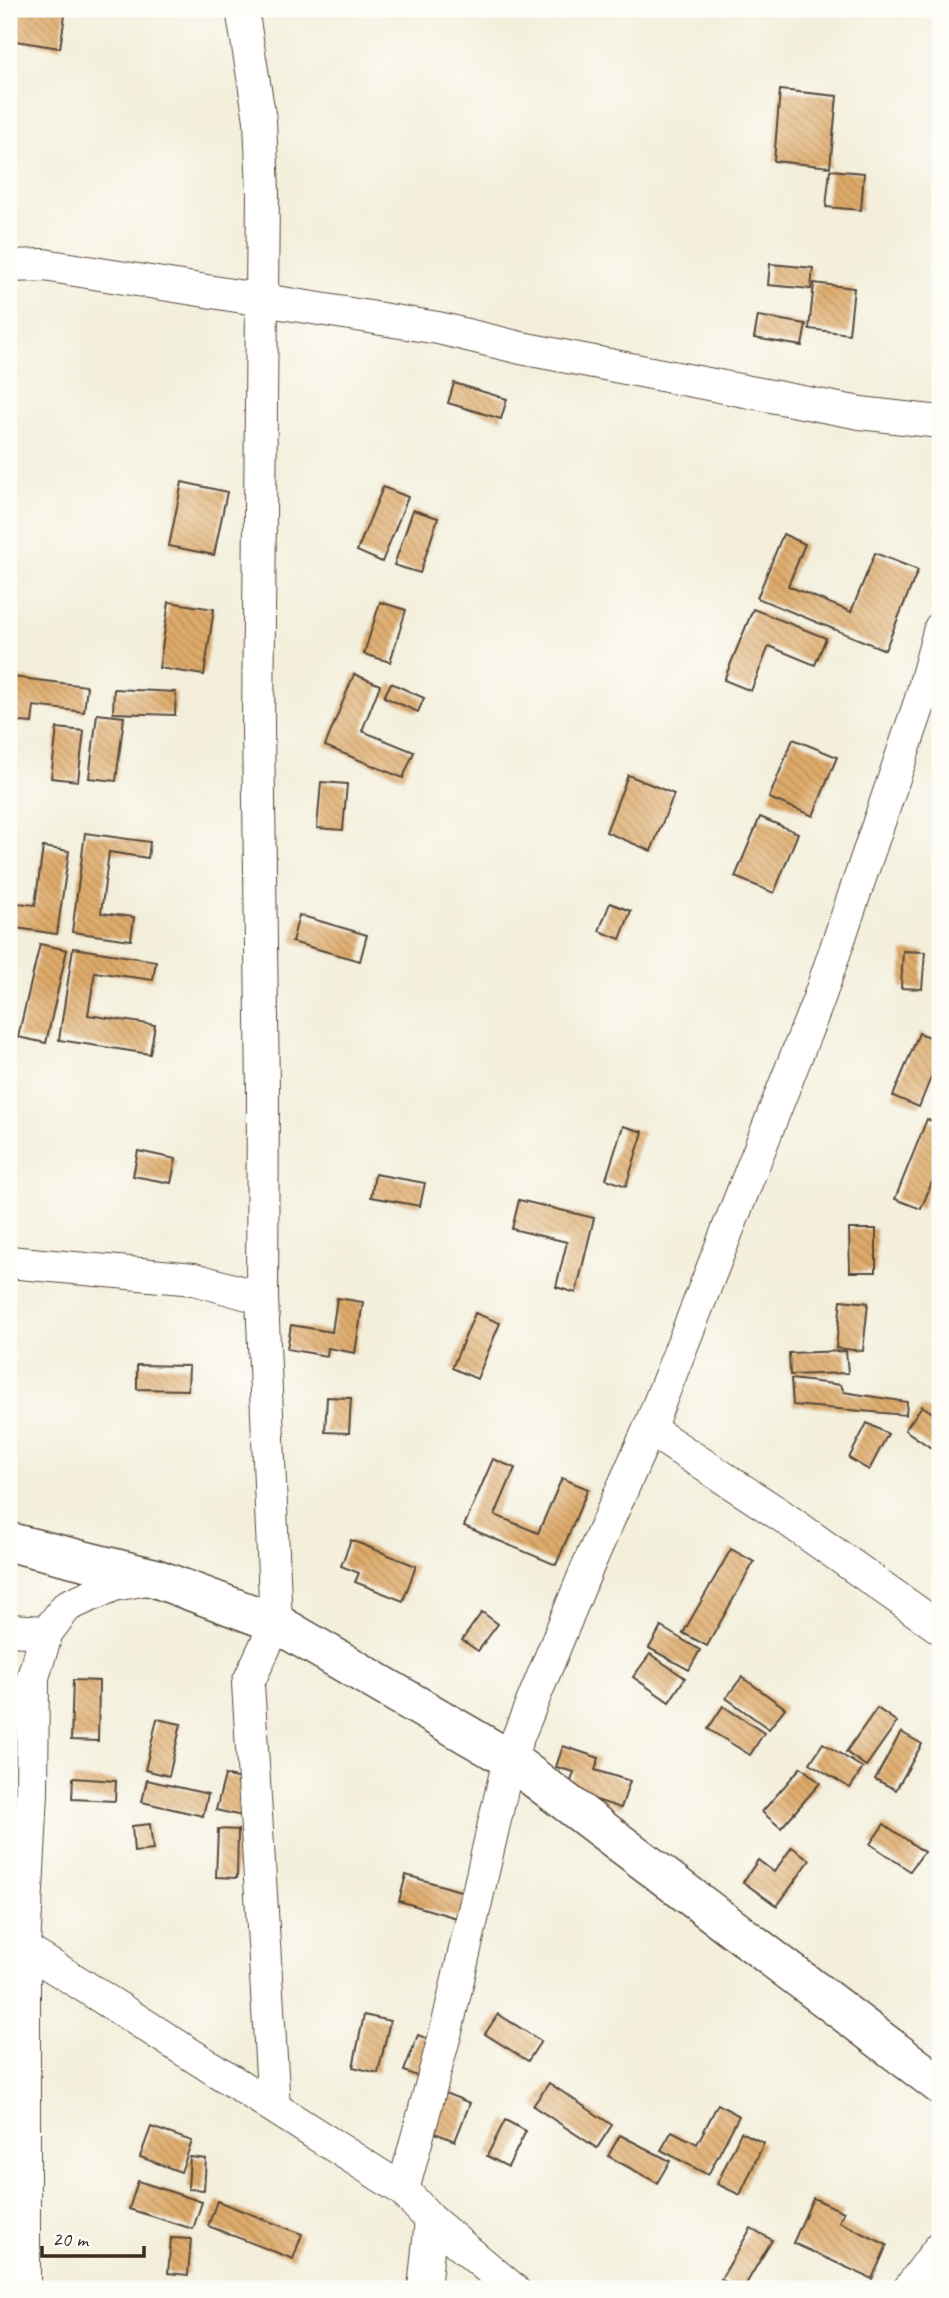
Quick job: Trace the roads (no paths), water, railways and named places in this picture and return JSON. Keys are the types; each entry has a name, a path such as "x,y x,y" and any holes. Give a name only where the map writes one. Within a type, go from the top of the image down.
{"street":[{"path":"242,9 260,120 262,300 258,726 263,1090 262,1298 276,1623 248,1683 274,2108"},
{"path":"9,266 44,265 438,328 559,356 860,413 940,422"},
{"path":"403,2190 447,2027 509,1759 588,1566 649,1429 818,1001 930,704 940,628"},
{"path":"9,1262 194,1279 262,1298"},
{"path":"649,1429 782,1516 940,1628"},
{"path":"9,1542 155,1578 276,1623 509,1759 940,2085"},
{"path":"24,2289 16,2218 16,1949 32,1793 33,1677 47,1632 67,1606 114,1585 155,1578"},
{"path":"9,1630 47,1632"},
{"path":"16,1949 403,2190 430,2220 513,2289"},
{"path":"424,2289 430,2220"},
{"path":"909,2289 940,2247"}]}
